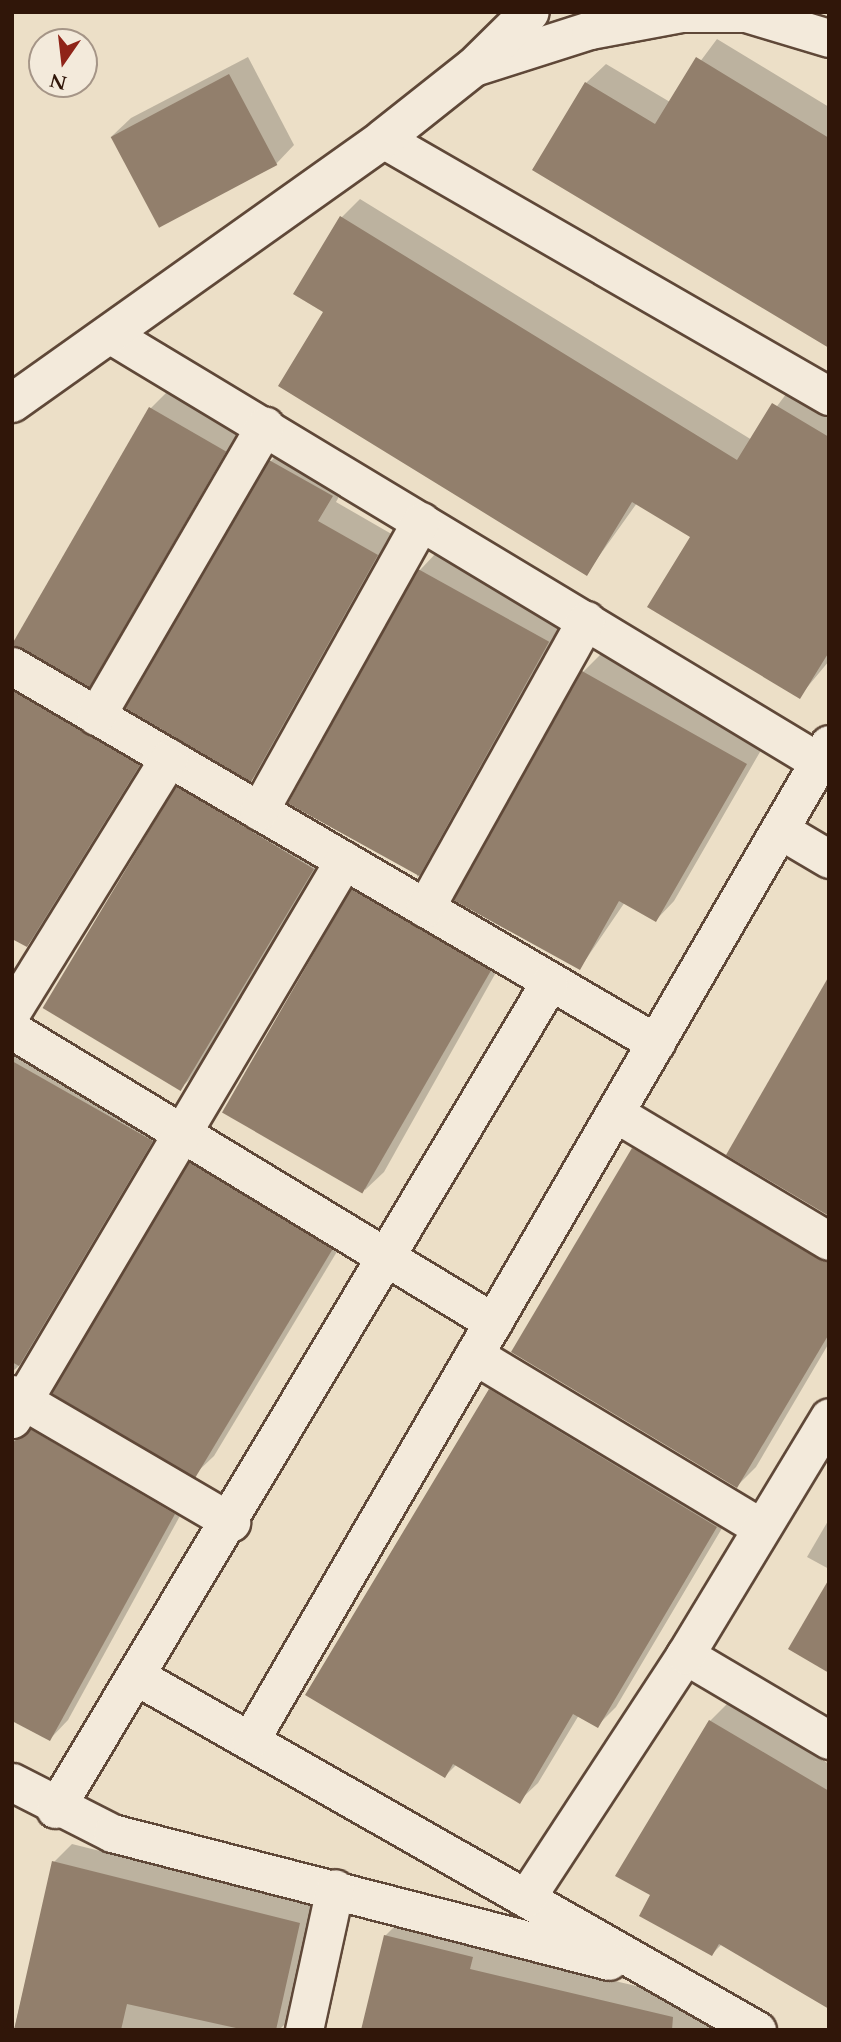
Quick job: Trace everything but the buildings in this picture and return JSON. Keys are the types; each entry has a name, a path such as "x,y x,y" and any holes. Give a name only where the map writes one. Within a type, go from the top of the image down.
{"street":[{"path":"12,402 111,335 383,139 474,67 530,12"},
{"path":"474,67 590,30 682,12 746,13 829,38"},
{"path":"383,139 829,396"},
{"path":"111,335 586,620 824,753 250,1740"},
{"path":"96,716 265,426"},
{"path":"260,811 421,521"},
{"path":"425,908 586,620"},
{"path":"12,666 344,860 549,984 656,1042"},
{"path":"12,1011 169,758"},
{"path":"780,830 829,859"},
{"path":"231,1522 16,1404 344,860"},
{"path":"55,1809 231,1522 549,984"},
{"path":"12,1030 493,1322"},
{"path":"615,1113 829,1241"},
{"path":"474,1355 759,1526"},
{"path":"526,1898 685,1655 759,1526 829,1417"},
{"path":"685,1655 829,1740"},
{"path":"136,1676 757,2030"},
{"path":"12,1782 55,1809 113,1833 335,1888 660,1974"},
{"path":"304,2030 335,1888"}]}
